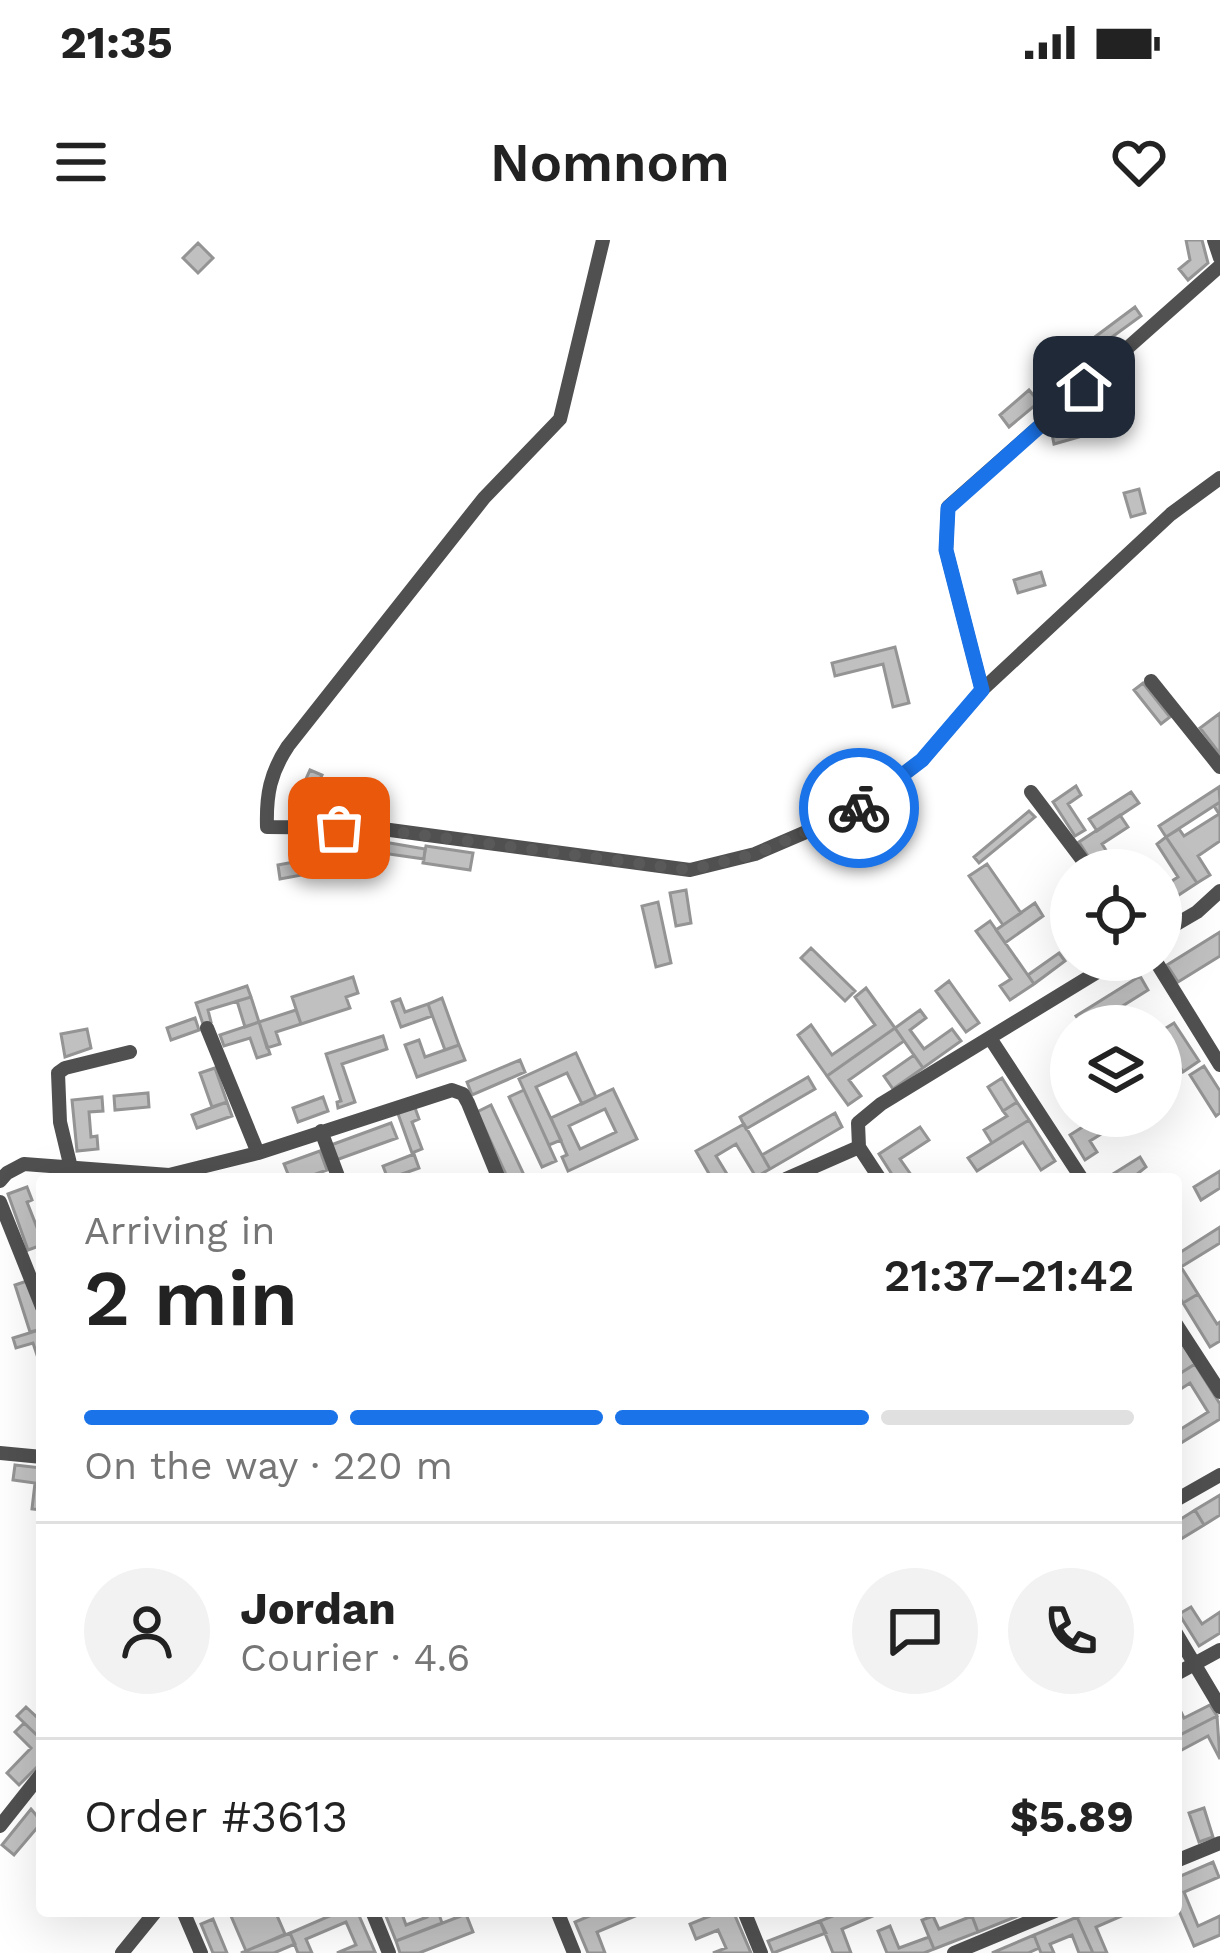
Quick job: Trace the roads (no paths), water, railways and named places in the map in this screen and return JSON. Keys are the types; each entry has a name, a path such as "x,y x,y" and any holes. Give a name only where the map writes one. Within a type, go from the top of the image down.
{"street":[{"path":"603,240 560,418 484,498 288,746 266,791 267,827 375,829 690,870 755,854 855,811 922,760 982,690 1171,514 1220,478"},
{"path":"982,690 946,550 948,508 1220,262 1214,240"},
{"path":"1151,681 1220,767"},
{"path":"1031,793 1074,849"},
{"path":"1182,921 1220,890"},
{"path":"876,1173 859,1147 857,1123 1083,981"},
{"path":"1168,981 1220,1065"},
{"path":"207,1028 257,1153"},
{"path":"991,1038 1078,1173"},
{"path":"71,1168 60,1122 58,1073 130,1052"},
{"path":"184,1173 452,1090 463,1094 468,1103 497,1173"},
{"path":"321,1131 337,1173"},
{"path":"800,1173 859,1147"},
{"path":"0,1181 24,1164 126,1173"},
{"path":"0,1202 36,1292"},
{"path":"1182,1333 1220,1392"},
{"path":"0,1453 36,1456"},
{"path":"1182,1497 1220,1475"},
{"path":"1182,1644 1220,1708"},
{"path":"1182,1671 1220,1650"},
{"path":"0,1826 36,1781"},
{"path":"1182,1859 1220,1843"},
{"path":"122,1953 151,1917"},
{"path":"186,1917 201,1953"},
{"path":"374,1917 389,1953"},
{"path":"559,1917 574,1953"},
{"path":"746,1917 761,1953"},
{"path":"955,1953 1041,1917"}]}
